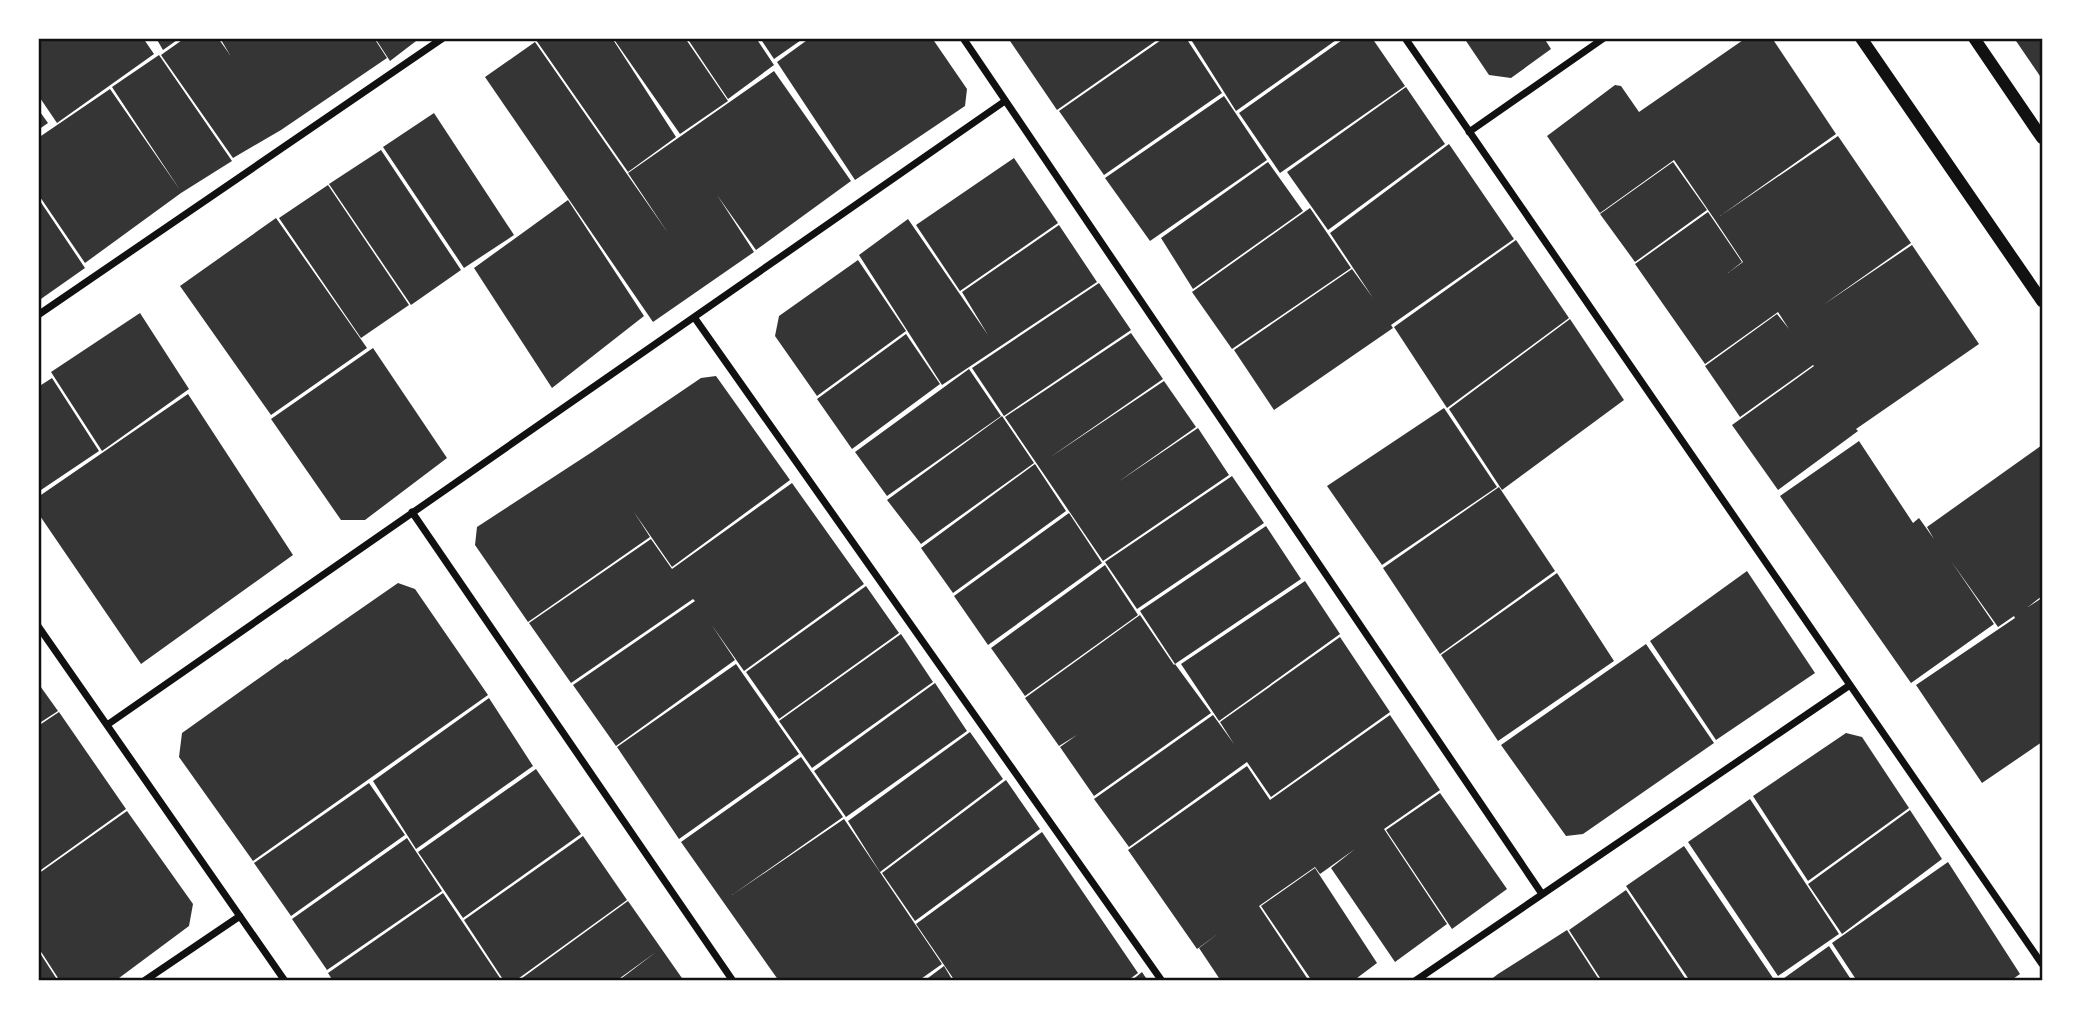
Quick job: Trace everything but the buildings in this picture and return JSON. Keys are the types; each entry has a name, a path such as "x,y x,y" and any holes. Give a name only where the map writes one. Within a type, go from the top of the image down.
{"street":[{"path":"38,315 443,38"},
{"path":"963,38 1542,894"},
{"path":"1405,38 2042,964"},
{"path":"1469,132 1604,38"},
{"path":"1861,38 2042,301"},
{"path":"1974,38 2042,138"},
{"path":"107,725 1005,101"},
{"path":"694,317 1162,981"},
{"path":"412,512 733,981"},
{"path":"38,626 285,981"},
{"path":"1415,981 1850,685"},
{"path":"144,981 240,916"}]}
